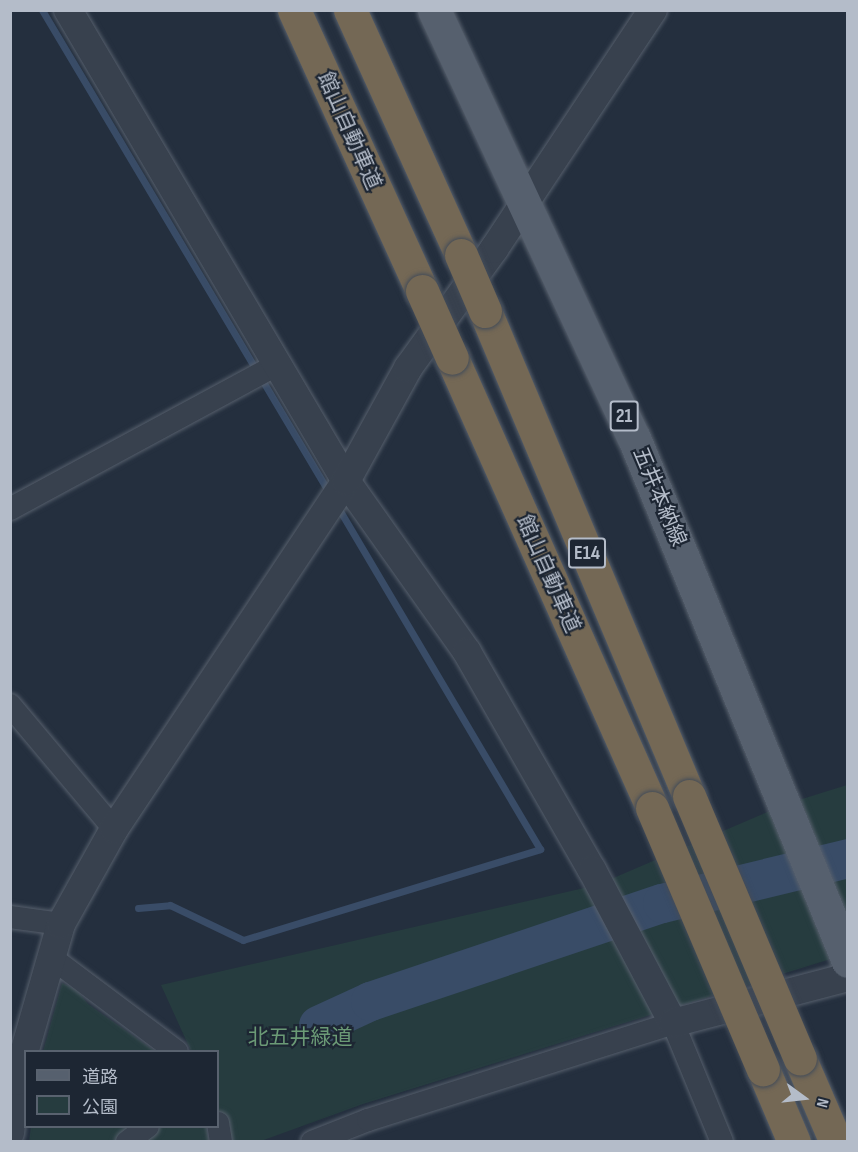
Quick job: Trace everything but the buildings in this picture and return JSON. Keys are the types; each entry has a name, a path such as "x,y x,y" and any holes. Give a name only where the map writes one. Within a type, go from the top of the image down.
{"highway":[{"name":"館山自動車道","path":"294,10 652,808 794,1142"},
{"name":"館山自動車道","path":"350,10 486,310 836,1142"}],"main road":[{"name":"五井本納線","path":"434,10 525,203 678,540 792,830 848,961"}],"street":[{"path":"68,10 275,366 346,481 467,652 592,870 673,1023 722,1142"},
{"path":"10,1133 13,1080 61,924 114,829 346,481 408,368 525,203 653,10"},
{"path":"10,509 275,366"},
{"path":"10,705 114,829"},
{"path":"10,917 61,924"},
{"path":"52,958 174,1050"},
{"path":"312,1142 368,1120 673,1023 848,977"},
{"path":"127,1142 145,1128"}],"green space":[{"name":"北五井緑道","path":"847,785 847,954 363,1104 261,1141 231,1141 219,1113 219,1050 191,1050 161,985 597,885 786,804"},
{"path":"62,983 76,989 88,1004 154,1050 44,1050"},
{"path":"31,1128 206,1128 209,1141 29,1142"}],"waterway":[{"path":"42,10 330,494"},
{"path":"138,908 170,905 243,940 540,849 337,506"},
{"path":"318,1025 370,1001 662,903 848,858"}]}
